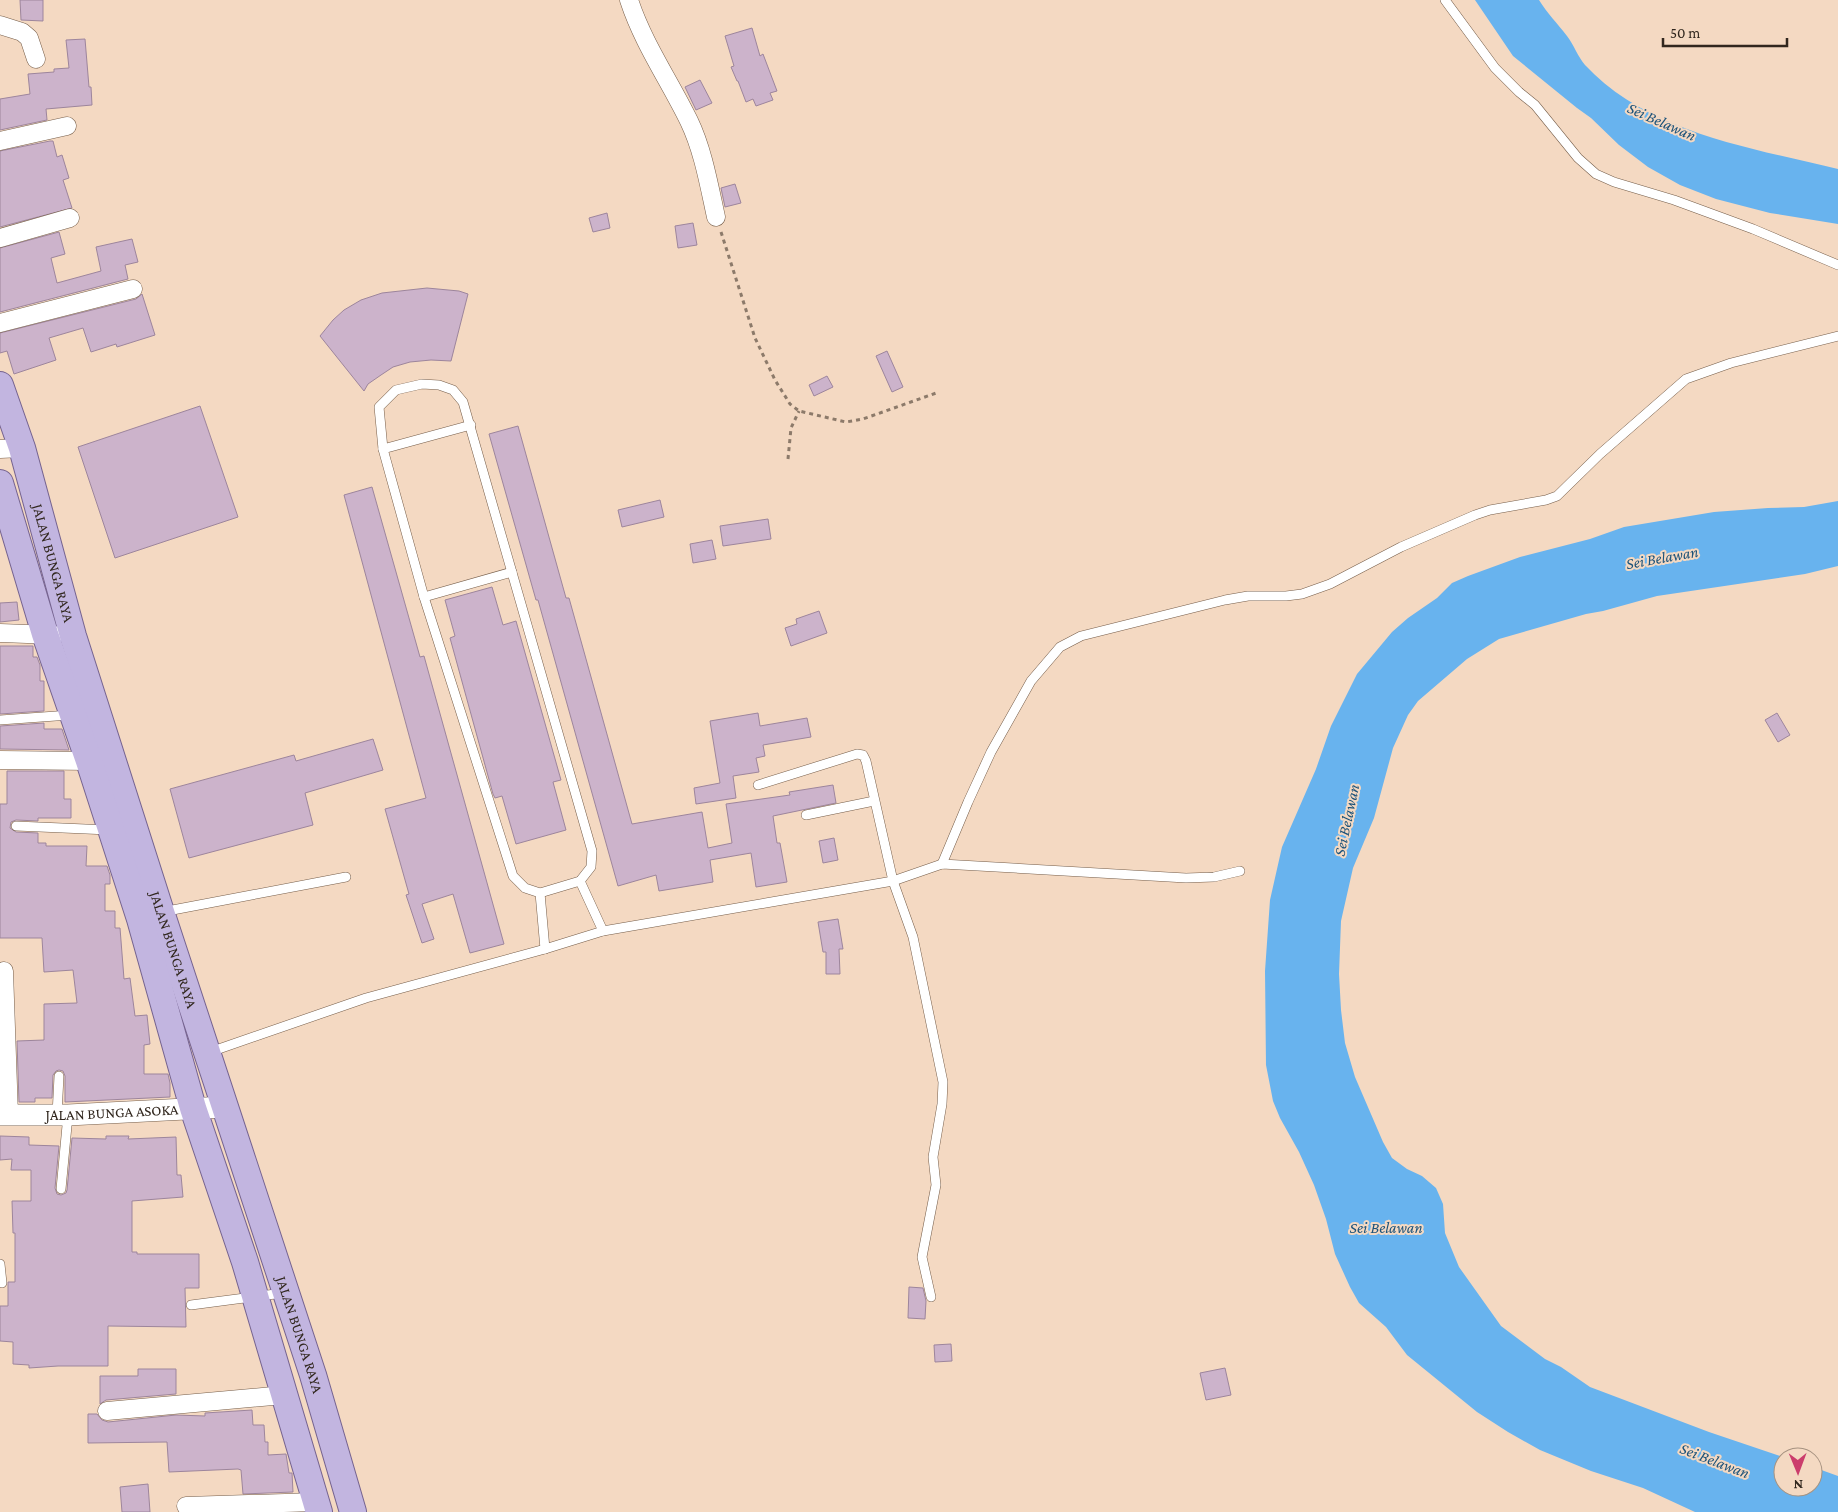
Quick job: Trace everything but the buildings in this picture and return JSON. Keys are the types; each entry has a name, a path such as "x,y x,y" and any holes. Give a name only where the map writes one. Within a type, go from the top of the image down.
{"main road":[{"name":"JALAN BUNGA RAYA","path":"0,385 11,449 74,636 151,916 193,1108 256,1296 318,1507"},
{"name":"JALAN BUNGA RAYA","path":"0,483 45,634 111,830 151,916 208,1053 313,1375 353,1512"}],"street":[{"path":"629,0 637,25 690,122 705,167 716,217"},
{"path":"0,25 22,32 29,38 36,59"},
{"path":"0,141 67,126"},
{"path":"0,238 70,218"},
{"path":"0,323 133,289"},
{"path":"0,634 74,636"},
{"path":"0,760 89,761"},
{"path":"4,971 4,1115"},
{"name":"JALAN BUNGA ASOKA","path":"4,1115 62,1115 225,1107"},
{"path":"107,1411 284,1395"},
{"path":"186,1506 318,1507"}],"lane":[{"path":"1445,0 1495,68 1518,92 1535,105 1578,158 1596,174 1614,182 1674,200 1753,228 1838,265"},
{"path":"942,864 968,802 1013,711 1031,681 1060,648 1081,636 1225,600 1248,596 1302,594 1330,584 1401,547 1475,515 1557,496 1600,454 1665,396 1686,380 1730,363 1838,336"},
{"path":"422,384 439,385 453,390 463,402 471,425 592,851 591,867 580,881 540,893 525,888 513,876 424,597 383,449 379,407 396,390 422,384"},
{"path":"383,449 471,425"},
{"path":"424,597 512,572"},
{"path":"0,720 73,715"},
{"path":"758,785 857,754 862,755 866,761 893,881 913,937 943,1082 942,1104 934,1157 936,1185 922,1257 932,1297"},
{"path":"806,815 874,801"},
{"path":"16,826 111,830"},
{"path":"208,1053 366,998 545,949 603,931 893,881 942,864 1186,878 1214,877 1240,872"},
{"path":"151,916 346,877"},
{"path":"580,881 603,931"},
{"path":"540,893 545,949"},
{"path":"58,1076 62,1115 61,1189"},
{"path":"0,1264 2,1283"},
{"path":"191,1305 286,1293"}],"path":[{"path":"716,217 755,338 775,380 790,404 799,411 846,422 863,419 939,392"},
{"path":"788,458 791,428 799,411"}],"water":[{"name":"Sei Belawan","path":"1475,0 1539,0 1585,65 1610,88 1639,107 1670,122 1703,135 1737,145 1838,169 1838,224 1770,213 1716,199 1680,185 1648,167 1619,145 1591,118 1513,56"},
{"name":"Sei Belawan","path":"1838,501 1838,566 1805,574 1657,596 1499,639 1467,659 1418,701 1408,715 1393,748 1374,818 1353,868 1341,921 1339,974 1341,1010 1345,1043 1355,1077 1383,1142 1392,1158 1407,1169 1422,1176 1436,1188 1443,1204 1445,1233 1459,1267 1501,1326 1545,1359 1561,1367 1590,1387 1709,1432 1773,1454 1773,1497 1823,1497 1823,1471 1838,1476 1838,1512 1695,1512 1643,1488 1591,1471 1540,1450 1508,1432 1477,1412 1407,1355 1386,1327 1359,1303 1335,1254 1326,1219 1314,1185 1273,1101 1266,1065 1265,971 1270,900 1282,847 1316,769 1331,726 1357,674 1392,632 1408,618 1437,598 1452,583 1520,557 1590,539 1624,527 1714,512 1804,507"}]}
